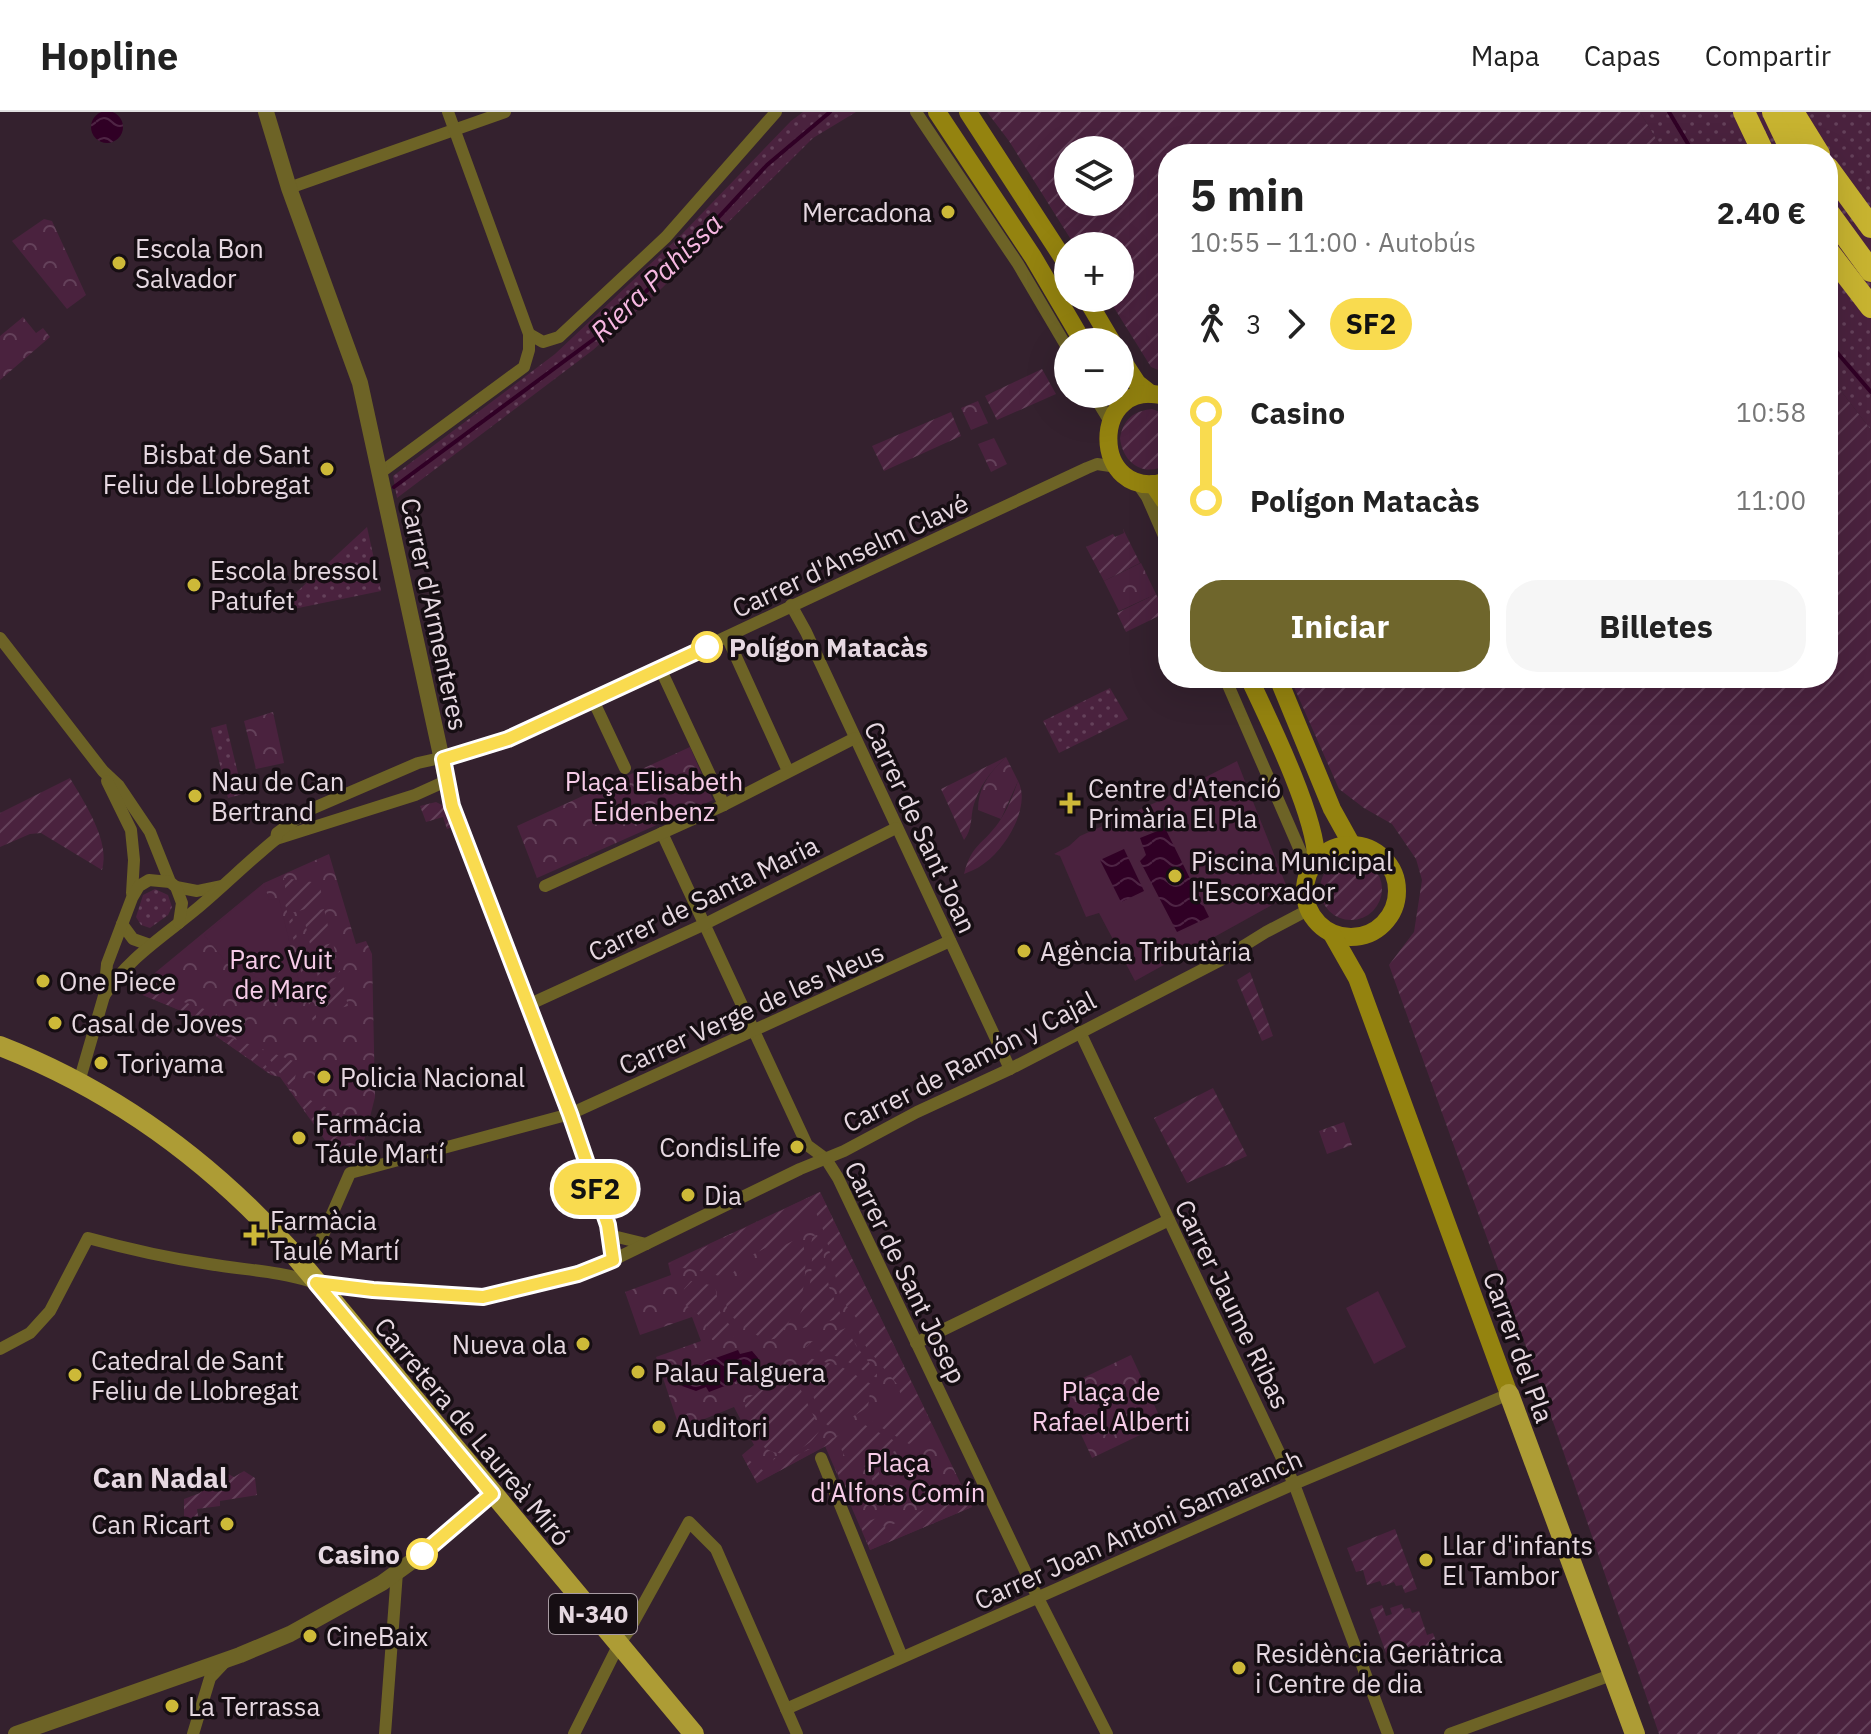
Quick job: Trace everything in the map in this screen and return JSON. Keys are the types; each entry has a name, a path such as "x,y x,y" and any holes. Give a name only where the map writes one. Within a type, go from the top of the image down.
{"highway":[{"path":"1744,112 1759,144"},
{"path":"1773,112 1788,144"},
{"path":"1793,112 1813,144"},
{"path":"1838,182 1871,227"},
{"path":"1838,226 1871,271"},
{"path":"1838,264 1871,307"}],"main road":[{"path":"937,112 1033,257 1075,328"},
{"path":"968,112 1054,244"},
{"path":"1134,378 1158,395"},
{"path":"1112,418 1130,399 1158,396"},
{"path":"1112,408 1107,446 1117,467 1152,482"},
{"path":"1253,688 1315,840 1312,866 1304,888 1308,910 1320,926 1332,934 1347,938 1368,935 1384,924 1392,913 1396,901 1396,882 1392,869 1379,854 1352,845 1332,849 1312,866"},
{"path":"1282,688 1332,809 1352,845"},
{"name":"Carrer del Pla","path":"1332,934 1357,978 1635,1734"},
{"path":"1357,978 1362,946 1368,935"},
{"name":"Carretera de Laureà Miró","path":"0,1046 79,1082 190,1154 229,1186 301,1264 492,1494 615,1652 694,1734"}],"street":[{"name":"Carrer d'Armenteres","path":"266,112 289,188 360,383 452,806 570,1114 609,1235 613,1260"},
{"path":"380,473 524,367 529,350 529,334 448,112"},
{"path":"289,188 505,112"},
{"path":"529,334 543,342 559,337 666,237 776,112"},
{"path":"916,112 1018,264 1056,328"},
{"path":"1104,408 1112,418"},
{"path":"1107,446 1097,464 1117,467"},
{"name":"Carrer d'Anselm Clavé","path":"276,839 277,833 309,810 418,763 496,744 1097,464"},
{"path":"1152,482 1147,497 1158,522"},
{"name":"Carrer de Sant Joan","path":"791,605 1010,1069"},
{"path":"727,637 788,771"},
{"path":"0,638 103,771 119,786 150,832 161,864 182,903 179,923 118,974 104,996"},
{"path":"660,668 724,805"},
{"path":"1230,688 1312,866"},
{"path":"593,700 625,768"},
{"path":"545,886 724,805 855,738"},
{"path":"103,771 131,830 134,860 132,898"},
{"name":"Carrer d'Anselm Clavé","path":"179,923 276,839 415,795 446,781"},
{"name":"Carrer de Santa Maria","path":"528,1005 705,924 896,828"},
{"name":"Carrer de Sant Josep","path":"662,833 807,1145 826,1159 838,1178 1037,1596 1107,1734"},
{"path":"134,860 161,864"},
{"path":"79,1082 104,996 107,964 139,886 149,880 197,891 221,886"},
{"name":"Carrer de Ramón y Cajal","path":"316,1283 483,1297 578,1274 826,1159 1010,1069 1221,960 1308,910"},
{"path":"122,924 133,939 150,945"},
{"name":"Carrer Verge de les Neus","path":"301,1264 319,1244 350,1173 570,1114 950,941"},
{"name":"Carrer Jaume Ribas","path":"1080,1032 1294,1484 1388,1734"},
{"path":"916,1343 1169,1220"},
{"path":"609,1235 646,1244"},
{"path":"0,1349 30,1333 50,1311 88,1238 132,1250 292,1275 316,1283"},
{"name":"Carrer Joan Antoni Samaranch","path":"786,1709 1294,1484 1509,1394"},
{"path":"821,1458 902,1657"},
{"path":"16,1734 290,1634 397,1572 492,1494"},
{"path":"574,1734 615,1652 689,1522 716,1549 797,1734"},
{"path":"385,1734 397,1572"},
{"path":"193,1734 210,1678 228,1659"},
{"path":"1450,1734 1611,1675"}],"green space":[{"path":"803,112 856,112 813,138 661,289 593,350 397,498 393,476 555,354 682,234"},
{"path":"987,112 1640,112 1659,144 1158,144 1158,370 1151,367 1134,340 1134,328 1127,328 1117,312 1134,312 1134,232 1066,232 1056,216 1134,216 1134,136 1054,136 1054,213"},
{"path":"1640,112 1871,112 1871,430 1838,387 1838,144 1659,144"},
{"path":"44,219 52,221 86,295 67,309 12,241"},
{"path":"23,317 36,333 43,328 50,337 0,380 0,336"},
{"path":"1042,369 1054,390 1054,395 997,420 985,396"},
{"path":"1838,387 1871,430 1871,1734 1659,1734 1557,1433 1389,965 1414,932 1422,880 1416,859 1392,824 1339,789 1294,688 1838,688"},
{"path":"978,401 988,423 971,430 961,408"},
{"path":"1152,409 1158,411 1158,468 1151,470 1136,466 1122,447 1120,438 1124,426 1139,412"},
{"path":"951,412 961,436 884,471 872,446"},
{"path":"994,438 1007,464 991,472 978,444"},
{"path":"367,527 381,591 274,613"},
{"path":"1123,529 1140,563 1104,581 1086,547 1113,534 1115,537 1124,533"},
{"path":"1141,563 1156,594 1119,611 1104,581"},
{"path":"1156,594 1158,598 1158,616 1126,632 1117,613"},
{"path":"1110,688 1128,719 1059,753 1043,721"},
{"path":"273,712 284,763 256,769 244,721"},
{"path":"226,724 243,794 228,798 211,728"},
{"name":"Plaça Elisabeth Eidenbenz","path":"690,747 713,800 537,878 517,826"},
{"path":"1006,757 1018,781 1001,819 978,810 986,780"},
{"path":"1006,757 980,790 964,840 941,789"},
{"name":"Piscina Municipal l'Escorxador","path":"1237,761 1290,895 1135,981 1099,913 1086,917 1060,856 1054,854 1080,836 1161,800"},
{"path":"70,778 100,835 104,859 102,870 41,833 30,834 0,847 0,813"},
{"path":"1018,781 1021,803 1014,828 999,850 978,868 964,874 974,850 1002,817"},
{"path":"436,802 446,807 453,827 447,829 443,817 426,822 420,806"},
{"name":"Parc Vuit de Març","path":"329,854 356,944 366,941 372,954 375,1097 361,1153 332,1150 280,1077 271,1075 216,1036 216,1033 223,1035 222,1028 138,993 139,986 264,883"},
{"path":"1351,858 1373,867 1382,889 1373,911 1351,920 1329,911 1320,889 1329,867"},
{"path":"284,878 319,883 324,904 291,913 318,1025 314,1026 283,895 286,894"},
{"path":"264,883 269,900 279,899 302,994 231,968 204,935"},
{"path":"155,889 168,895 172,907 168,915 150,928 141,925 136,917 143,895"},
{"path":"324,909 331,939 310,944 303,914"},
{"path":"333,943 340,972 318,977 311,948"},
{"path":"1250,972 1273,1036 1262,1041 1237,980"},
{"path":"341,976 348,1006 327,1011 320,982"},
{"path":"162,985 169,997 216,1013 223,1028 138,993 139,990"},
{"path":"217,1033 251,1045 272,1074 216,1036"},
{"path":"262,1049 296,1062 293,1091"},
{"path":"1213,1088 1247,1156 1187,1183 1154,1118"},
{"path":"299,1095 345,1116 335,1150 296,1099"},
{"path":"1344,1122 1352,1145 1327,1154 1319,1131"},
{"name":"Plaça d'Alfons Comín","path":"820,1192 972,1507 870,1550 825,1446 757,1483 742,1455 754,1445 734,1407 680,1429 656,1357 701,1341 692,1317 640,1335 625,1292 671,1275 668,1263"},
{"path":"820,1192 935,1431 909,1444 872,1422 899,1404 901,1395 897,1384 860,1337 857,1319 841,1299 826,1237 815,1210 804,1211 800,1215 800,1230 752,1255 727,1278 697,1270 672,1270 669,1264"},
{"path":"817,1235 821,1241 829,1287 841,1315 837,1319 803,1328 796,1322 809,1289 812,1241 813,1236"},
{"path":"799,1238 804,1246 805,1268 799,1302 781,1336 763,1338 737,1322 730,1313 726,1303 729,1290 750,1265"},
{"path":"691,1281 715,1286 720,1312 734,1331 734,1336 712,1340 702,1318 682,1303 684,1289"},
{"path":"1378,1291 1406,1347 1374,1364 1346,1308"},
{"path":"846,1328 877,1373 877,1378 839,1357 806,1347"},
{"name":"Plaça de Rafael Alberti","path":"1131,1355 1163,1424 1092,1458 1060,1389"},
{"path":"809,1358 840,1366 871,1384 868,1407 838,1426 826,1424 800,1368"},
{"path":"787,1374 793,1374 820,1429 802,1448 785,1453 767,1449 760,1443 753,1431 745,1400"},
{"path":"860,1425 893,1440 897,1450 874,1461 885,1487 877,1491 867,1467 855,1464 845,1473 852,1494 870,1505 853,1507 834,1465 846,1459 837,1440 757,1483 742,1455 765,1472 770,1470 774,1458 793,1457"},
{"path":"244,1471 255,1478 257,1495 220,1501 220,1506 197,1509 201,1536 184,1537 184,1499 200,1493 205,1487 210,1490 215,1479 224,1479 228,1474 234,1477"},
{"path":"963,1491 972,1507 870,1550 860,1524 877,1518 885,1528"},
{"path":"1395,1529 1417,1589 1405,1593 1402,1585 1396,1586 1394,1582 1382,1586 1380,1581 1367,1585 1363,1570 1356,1572 1347,1548"},
{"path":"1402,1604 1412,1613 1419,1611 1427,1635 1433,1633 1438,1647 1390,1664 1370,1609 1382,1605 1386,1616 1392,1614 1390,1608"}],"water":[{"path":"107,111 118,116 123,127 118,138 107,143 96,138 91,127 96,116"},
{"path":"1165,828 1209,917 1177,932 1140,861 1146,855 1140,838"},
{"path":"1124,849 1144,891 1121,902 1100,860"},
{"path":"738,1350 740,1354 752,1351 758,1358 758,1367 747,1373 748,1377 709,1392 706,1387 696,1391 682,1386 691,1372 700,1369 699,1364"}],"waterway":[{"name":"Riera Pahissa","path":"394,487 609,328 691,247 767,165 830,112"},
{"path":"1669,112 1688,144"},
{"path":"1838,354 1871,392"}],"bus line":[{"name":"SF2","path":"422,1554 492,1494 316,1283 483,1297 578,1274 613,1260 608,1225 570,1114 452,806 443,759 508,739 707,647"}],"place":[{"name":"Mercadona","path":"948,212"},
{"name":"Escola Bon Salvador","path":"119,263"},
{"name":"Bisbat de Sant Feliu de Llobregat","path":"327,469"},
{"name":"Escola bressol Patufet","path":"194,585"},
{"name":"Polígon Matacàs","path":"707,647"},
{"name":"Nau de Can Bertrand","path":"195,796"},
{"name":"Centre d'Atenció Primària El Pla","path":"1070,803"},
{"name":"Piscina Municipal l'Escorxador","path":"1175,876"},
{"name":"Agència Tributària","path":"1024,951"},
{"name":"One Piece","path":"43,981"},
{"name":"Casal de Joves","path":"55,1023"},
{"name":"Toriyama","path":"101,1063"},
{"name":"Policia Nacional","path":"324,1077"},
{"name":"Farmácia Táule Martí","path":"299,1138"},
{"name":"CondisLife","path":"797,1147"},
{"name":"Dia","path":"688,1195"},
{"name":"Farmàcia Taulé Martí","path":"254,1235"},
{"name":"Nueva ola","path":"583,1344"},
{"name":"Palau Falguera","path":"638,1372"},
{"name":"Catedral de Sant Feliu de Llobregat","path":"75,1375"},
{"name":"Auditori","path":"659,1427"},
{"name":"Can Ricart","path":"227,1524"},
{"name":"Casino","path":"422,1554"},
{"name":"Llar d'infants El Tambor","path":"1426,1560"},
{"name":"CineBaix","path":"310,1636"},
{"name":"Residència Geriàtrica i Centre de dia","path":"1239,1668"},
{"name":"La Terrassa","path":"172,1706"}],"district":[{"name":"Can Nadal","path":"160,1477"}]}
